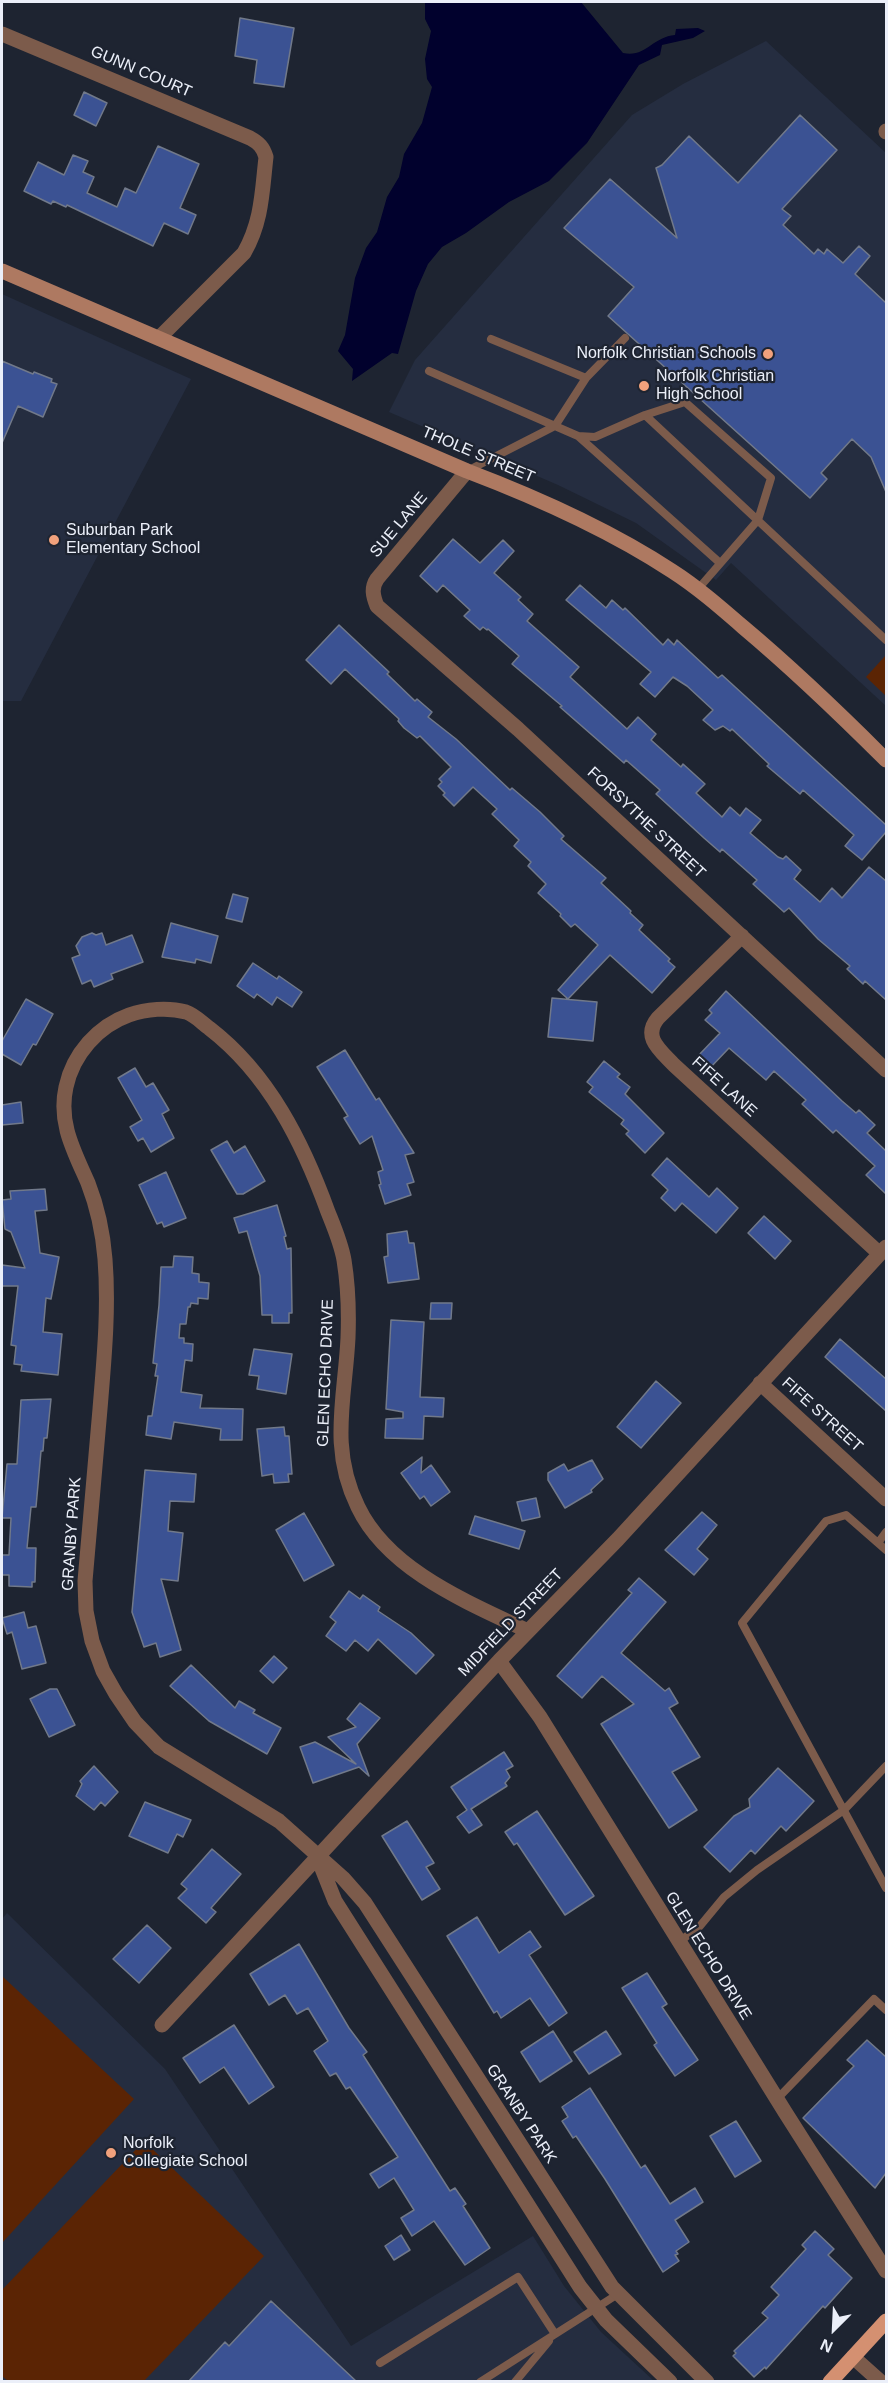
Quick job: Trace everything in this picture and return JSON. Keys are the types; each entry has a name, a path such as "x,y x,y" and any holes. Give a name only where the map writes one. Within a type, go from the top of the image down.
{"main road":[{"path":"830,2382 886,2321"}],"street":[{"name":"GUNN COURT","path":"2,34 250,138 259,143 264,150 266,157 254,236 244,253 159,338"},
{"name":"THOLE STREET","path":"2,271 568,513 672,571 698,589 796,672 886,760"},
{"name":"SUE LANE","path":"377,606 373,596 377,579 467,471"},
{"name":"FORSYTHE STREET","path":"377,606 518,729 886,1070"},
{"name":"FIFE LANE","path":"742,936 658,1017 650,1032 652,1042 674,1065 883,1251"},
{"name":"GLEN ECHO DRIVE","path":"95,1469 106,1334 105,1258 99,1221 89,1185 72,1150 65,1126 66,1084 79,1055 100,1031 118,1019 135,1013 160,1009 190,1013 222,1038 266,1086 296,1137 320,1190 344,1257 348,1299 348,1341 343,1382 340,1450 348,1484 359,1510 375,1535 390,1552 413,1570 479,1608 528,1631"},
{"name":"MIDFIELD STREET","path":"162,2025 499,1661 618,1539 883,1251"},
{"name":"FIFE STREET","path":"760,1383 886,1499"},
{"name":"GRANBY PARK","path":"95,1469 85,1581 86,1611 92,1641 103,1671 116,1694 135,1722 159,1747 279,1821 343,1878 365,1903 595,2263 618,2294 707,2382"},
{"name":"GLEN ECHO DRIVE","path":"499,1661 540,1717 886,2271"},
{"name":"GRANBY PARK","path":"317,1856 335,1901 580,2287 595,2308 670,2382"},
{"path":"853,2356 881,2382"}],"lane":[{"path":"467,471 555,426 586,378 626,338"},
{"path":"491,339 586,378"},
{"path":"429,371 578,436 720,563"},
{"path":"578,436 595,437 645,415 685,402 771,478 758,520 698,589"},
{"path":"645,415 886,640"},
{"path":"886,1550 846,1515 826,1521 742,1623 886,1888"},
{"path":"878,1543 886,1532"},
{"path":"679,1942 700,1926 724,1897 757,1870 844,1810 886,1766"},
{"path":"777,2099 874,1999 886,2010"},
{"path":"380,2363 519,2277 555,2334"},
{"path":"480,2382 618,2294"},
{"path":"515,2382 555,2334"}],"shaded area":[{"name":"Norfolk Christian High School","path":"766,41 886,153 886,706 731,563 716,580 636,523 558,485 389,412 415,360 632,115 683,84"},
{"name":"Suburban Park Elementary School","path":"2,294 191,379 21,701 2,701"},
{"path":"886,655 886,696 866,677"},
{"name":"Norfolk Collegiate School","path":"7,1913 165,2069 351,2346 533,2236 564,2286 601,2332 654,2381 2,2381 2,1919"},
{"path":"2,1976 134,2099 2,2243"},
{"path":"144,2141 264,2256 144,2381 8,2381 2,2376 2,2290"}],"water":[{"path":"425,2 581,2 623,53 631,54 638,53 660,39 675,35 676,29 698,28 705,31 693,38 662,45 660,55 639,65 587,143 549,181 509,202 442,247 428,264 416,291 398,354 392,353 352,381 353,369 338,351 345,335 355,278 366,248 377,232 387,197 399,177 404,154 422,123 432,87 427,79 425,59 431,31 425,19"}],"building":[{"path":"240,18 294,28 284,87 254,83 257,60 235,56"},
{"path":"84,92 107,103 96,126 74,115"},
{"name":"Norfolk Christian Schools","path":"800,115 837,150 782,209 791,216 783,225 814,254 818,249 824,254 827,249 843,263 859,246 870,256 855,274 886,303 886,492 871,457 852,439 821,473 827,479 810,498 608,316 634,287 564,228 610,179 677,238 656,168 662,165 689,136 738,183"},
{"path":"158,146 199,164 180,208 196,215 188,234 164,223 153,246 67,205 66,207 53,201 51,204 24,191 38,162 64,175 73,155 88,161 83,172 94,177 87,193 117,207 125,188 136,193"},
{"path":"2,361 52,379 51,382 57,384 43,417 18,406 2,443"},
{"path":"453,539 480,563 503,540 514,551 494,573 521,597 518,600 533,614 527,621 579,667 570,677 627,729 638,717 656,734 651,740 681,767 683,764 705,784 696,793 722,817 730,807 740,816 746,808 761,820 750,833 778,857 783,859 786,856 801,870 794,879 820,902 832,888 842,898 869,867 886,881 886,1000 865,981 863,984 847,969 850,966 818,939 789,908 784,912 753,884 757,880 722,849 720,852 656,794 660,790 626,760 624,763 512,664 519,656 488,629 483,627 480,630 464,616 470,610 443,585 437,592 420,576"},
{"path":"580,585 606,608 612,600 623,610 625,608 663,645 668,639 674,645 677,640 718,678 722,675 886,825 886,832 862,860 845,846 854,835 803,790 800,794 767,766 769,764 732,729 730,731 723,726 715,730 703,720 713,710 687,686 673,677 655,697 640,684 651,672 566,600"},
{"path":"339,625 389,672 387,674 415,701 417,699 432,712 428,717 456,739 510,790 512,788 540,812 564,836 561,839 606,878 601,883 631,911 630,913 643,925 639,930 670,959 668,961 675,967 652,993 610,955 568,999 558,990 598,945 575,924 571,927 560,916 561,914 538,893 546,884 528,866 531,862 514,846 519,840 492,814 497,809 473,787 454,806 438,786 442,782 439,779 451,767 420,736 417,738 404,728 398,721 399,719 345,669 331,684 306,660"},
{"path":"233,894 248,898 242,922 226,918"},
{"path":"171,923 218,936 211,963 196,959 195,963 162,957"},
{"path":"92,933 96,935 102,933 106,945 132,935 143,962 111,974 113,979 94,987 91,980 82,984 72,958 80,955 76,946 82,937"},
{"path":"253,963 277,979 279,976 302,992 292,1007 277,997 272,1005 257,994 254,998 237,986"},
{"path":"726,991 842,1101 856,1113 859,1110 875,1125 867,1133 886,1151 886,1194 866,1175 875,1166 836,1130 833,1133 802,1104 806,1100 774,1071 766,1080 729,1048 709,1069 697,1057 720,1033 705,1020 712,1013 709,1010"},
{"path":"552,998 597,1002 593,1041 548,1037"},
{"path":"26,999 53,1014 36,1045 33,1044 21,1065 2,1054 2,1041"},
{"path":"345,1050 376,1100 379,1098 414,1153 405,1155 414,1182 407,1184 411,1195 385,1204 379,1185 381,1184 378,1172 383,1170 372,1136 360,1144 344,1118 348,1116 317,1067"},
{"path":"604,1061 620,1074 617,1077 630,1087 625,1094 664,1133 645,1153 626,1134 629,1131 621,1124 624,1120 589,1092 593,1087 587,1082"},
{"path":"135,1068 146,1087 153,1083 169,1110 162,1114 174,1138 151,1152 143,1138 138,1141 130,1127 142,1120 118,1078"},
{"path":"21,1102 23,1123 2,1125 2,1105"},
{"path":"227,1141 234,1153 245,1146 265,1181 243,1194 237,1194 211,1150"},
{"path":"667,1158 709,1197 717,1188 738,1208 716,1233 682,1203 675,1211 661,1198 668,1190 652,1175"},
{"path":"166,1172 186,1218 164,1227 162,1222 157,1224 139,1185"},
{"path":"45,1189 47,1210 35,1211 40,1253 59,1257 51,1299 46,1298 43,1332 62,1334 58,1375 21,1371 22,1365 14,1364 16,1346 11,1345 18,1286 2,1286 2,1265 25,1268 11,1232 5,1229 2,1200 11,1199 10,1191"},
{"path":"277,1205 286,1236 284,1237 287,1249 291,1248 292,1313 289,1313 289,1323 272,1323 272,1315 262,1315 260,1276 247,1231 239,1233 234,1218"},
{"path":"764,1216 791,1241 775,1259 748,1233"},
{"path":"407,1231 409,1243 414,1243 419,1279 388,1283 384,1257 388,1256 387,1234"},
{"path":"174,1256 193,1257 192,1273 199,1274 199,1282 209,1283 208,1299 198,1298 198,1304 191,1303 188,1307 186,1324 180,1324 179,1338 184,1338 184,1343 193,1344 192,1361 185,1360 181,1392 202,1395 200,1408 243,1409 242,1440 220,1440 221,1429 174,1422 171,1439 146,1435 148,1416 152,1416 158,1376 155,1376 157,1364 153,1363 161,1267 173,1267"},
{"path":"431,1303 452,1303 451,1319 430,1319"},
{"path":"391,1320 424,1322 420,1397 444,1398 443,1417 424,1416 423,1439 385,1438 386,1419 403,1418 403,1412 386,1409"},
{"path":"840,1339 886,1379 886,1411 825,1357"},
{"path":"254,1349 292,1354 286,1394 257,1389 259,1376 249,1375"},
{"path":"656,1381 681,1403 641,1448 617,1427"},
{"path":"51,1399 47,1438 44,1438 43,1451 41,1451 36,1507 31,1507 27,1548 36,1548 35,1582 32,1582 32,1587 9,1586 9,1575 2,1575 2,1555 9,1555 11,1518 2,1518 7,1464 17,1464 21,1400"},
{"path":"284,1427 285,1436 289,1436 292,1474 288,1474 289,1482 274,1483 273,1474 262,1476 257,1429"},
{"path":"422,1457 421,1473 431,1465 450,1492 431,1506 424,1496 420,1499 401,1473"},
{"path":"592,1460 603,1479 591,1490 592,1492 565,1508 548,1480 548,1473 564,1464 568,1471"},
{"path":"145,1470 196,1474 194,1502 170,1501 168,1531 183,1533 178,1581 161,1579 181,1650 160,1657 156,1643 144,1647 132,1612"},
{"path":"536,1498 540,1517 522,1521 517,1502"},
{"path":"702,1512 717,1525 697,1549 708,1559 694,1575 665,1550"},
{"path":"304,1513 334,1565 304,1581 276,1530"},
{"path":"475,1516 525,1531 519,1549 469,1534"},
{"path":"639,1578 666,1602 621,1653 665,1691 669,1688 678,1703 669,1708 700,1757 672,1772 697,1810 669,1828 601,1724 634,1704 602,1676 582,1698 557,1676 632,1593 628,1590"},
{"path":"349,1591 360,1599 363,1595 380,1607 378,1611 411,1633 434,1655 416,1674 378,1639 368,1651 355,1640 346,1651 326,1636 336,1622 330,1617"},
{"path":"24,1612 28,1628 36,1626 46,1663 22,1669 12,1632 7,1634 2,1618"},
{"path":"274,1656 287,1668 273,1683 260,1671"},
{"path":"191,1665 235,1708 239,1701 255,1710 253,1713 281,1728 267,1754 209,1721 170,1686"},
{"path":"50,1689 57,1689 75,1725 49,1737 30,1699"},
{"path":"360,1703 380,1718 357,1744 369,1776 359,1767 313,1783 300,1747 315,1742 356,1764 328,1737 356,1727 347,1719"},
{"path":"504,1752 513,1766 506,1770 510,1777 505,1783 507,1786 471,1809 482,1825 469,1833 457,1817 467,1810 451,1787"},
{"path":"94,1766 118,1792 105,1806 101,1802 94,1810 76,1796 82,1784 80,1781"},
{"path":"778,1768 814,1801 786,1831 781,1826 755,1854 751,1850 730,1872 704,1847 734,1816 750,1807 749,1799"},
{"path":"145,1802 191,1820 183,1837 177,1834 168,1853 129,1836"},
{"path":"537,1811 594,1896 565,1915 517,1843 514,1845 505,1832"},
{"path":"407,1821 434,1863 426,1867 440,1889 422,1900 382,1836"},
{"path":"212,1849 241,1874 211,1908 216,1912 206,1923 178,1898 187,1889 181,1884"},
{"path":"477,1917 499,1953 530,1931 541,1947 529,1955 567,2013 549,2026 530,1998 501,2018 497,2011 494,2013 447,1936"},
{"path":"147,1925 171,1948 139,1983 113,1959"},
{"path":"299,1944 349,2028 367,2052 363,2055 450,2191 455,2188 466,2204 463,2206 490,2248 465,2265 434,2221 412,2236 401,2218 414,2210 394,2178 379,2188 370,2174 398,2157 350,2087 346,2089 336,2073 330,2076 314,2051 328,2041 308,2008 297,2014 285,1995 269,2005 250,1974"},
{"path":"647,1973 667,2004 662,2007 698,2060 675,2076 654,2045 657,2043 622,1988"},
{"path":"234,2025 274,2087 249,2104 224,2067 200,2083 183,2058"},
{"path":"553,2031 572,2061 540,2082 521,2052"},
{"path":"606,2031 621,2054 589,2074 574,2052"},
{"path":"867,2040 886,2057 886,2173 875,2188 803,2118 854,2066 847,2060"},
{"path":"590,2088 641,2168 645,2165 670,2204 695,2188 703,2202 675,2220 689,2242 676,2251 678,2254 675,2255 679,2261 663,2272 605,2179 576,2136 573,2138 562,2121 568,2117 562,2107"},
{"path":"736,2121 761,2161 735,2177 710,2136"},
{"path":"815,2231 834,2249 828,2255 852,2278 825,2308 823,2306 766,2369 765,2367 754,2377 733,2356 736,2353 734,2351 768,2318 762,2313 779,2295 771,2287 806,2249 802,2245"},
{"path":"401,2235 410,2250 394,2260 385,2246"},
{"path":"271,2301 357,2382 188,2382 225,2342 229,2346"}],"place":[{"name":"Norfolk Christian Schools","path":"768,354"},
{"name":"Norfolk Christian High School","path":"644,386"},
{"name":"Suburban Park Elementary School","path":"54,540"},
{"name":"Norfolk Collegiate School","path":"111,2153"}]}
